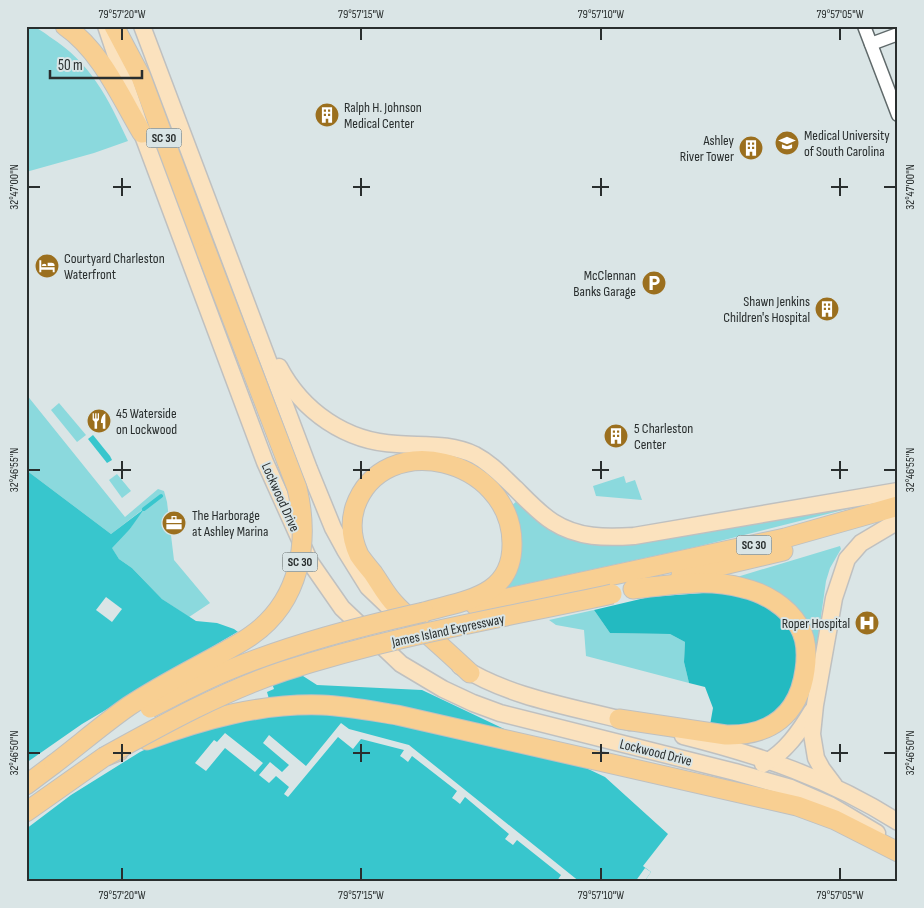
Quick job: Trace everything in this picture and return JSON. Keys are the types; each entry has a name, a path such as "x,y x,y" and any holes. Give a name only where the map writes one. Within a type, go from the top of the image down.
{"highway":[{"path":"65,26 99,61 142,133"},
{"name":"SC 30","path":"54,764 129,706 252,636 270,620 281,604 297,574 302,552 303,522 297,488 141,77 114,26"},
{"path":"424,612 471,599 492,590 503,576 509,564 512,550 510,525 505,509 488,486 476,476 461,468 445,463 428,461 398,465 378,475 366,485 359,496 352,517 354,539 359,554 394,604 470,673"},
{"name":"James Island Expressway","path":"26,812 104,758 160,726 201,706 284,672 413,636 610,586 898,506"},
{"name":"James Island Expressway","path":"26,785 54,764 149,708 229,670 273,653 315,640 424,612 610,586 633,590 682,575 773,554 898,520"},
{"name":"SC 30","path":"633,590 683,583 727,584 746,588 779,604 799,626 805,640 806,663 803,685 797,700 787,715 776,723 757,732 741,736 679,731"},
{"path":"104,758 174,730 242,711 321,705 352,708 397,716 797,806 834,820 898,852"},
{"path":"619,719 679,731"}],"main road":[{"name":"Lockwood Drive","path":"106,26 142,133 265,462 310,562 342,608 401,664 443,689 473,703 500,713 735,772 791,788 869,827 898,847"},
{"path":"136,26 161,78"},
{"name":"Lockwood Drive","path":"142,26 332,528 368,587 431,648 470,673 510,691 619,719"},
{"path":"247,304 288,384 322,419 369,441 442,445 476,456 493,466 552,522 582,534 607,538 634,536 898,491"},
{"path":"835,787 816,758 812,734 815,705 834,598 847,559 861,543 898,520"},
{"path":"735,772 754,768 770,760 782,750 803,726 815,705"},
{"name":"Lockwood Drive","path":"679,731 770,760 835,787 876,808 898,822"}],"street":[{"path":"864,26 898,115"},
{"path":"871,44 898,34"}],"shaded area":[{"path":"26,26 36,28 44,33 77,58 105,96 128,141 94,153 26,172"},
{"path":"26,394 125,517 158,489 164,491 174,560 210,603 189,617 162,599 132,568 119,559 111,547 130,529 142,510 111,534 26,470"},
{"path":"59,403 86,435 77,442 51,410"},
{"path":"93,435 112,460 107,463 88,439"},
{"path":"26,470 111,534 144,509 130,529 112,548 119,559 132,568 162,599 196,621 217,623 234,629 317,685 422,690 605,777 668,834 643,866 651,872 644,882 26,882"},
{"path":"117,474 131,491 122,498 109,480"},
{"path":"624,476 626,483 635,480 642,500 596,496 593,486"},
{"path":"517,501 542,522 566,535 580,540 609,545 625,545 867,504 700,546 507,588 504,586 520,547 519,529 511,506"},
{"path":"840,546 841,549 830,568 826,581 815,659 812,646 737,577"},
{"path":"717,592 754,599 782,617 790,629 796,644 798,657 795,684 786,700 755,726 739,729 710,725 713,708 705,687 689,683 684,662 685,642 670,634 610,633 594,610 649,597"},
{"path":"594,610 610,633 670,634 685,642 684,662 689,683 586,656 584,630 556,625 549,620"}],"pier":[{"path":"106,597 122,609 112,622 96,610"},
{"path":"239,631 254,641 250,647 258,644 274,689 267,692 269,699 243,720 163,741 140,752 71,795 26,829 26,763 82,724"},
{"path":"341,723 349,729 409,745 580,882 557,881 561,875 517,840 513,845 505,839 509,834 465,797 460,804 452,798 457,791 412,756 408,762 400,756 404,750 361,739 353,749 338,737 288,797 284,794 289,787 276,776 269,783 259,775 270,762 282,772 289,765 263,743 269,735 306,766"},
{"path":"225,733 263,763 255,772 225,748 206,771 195,763 214,740 217,742"},
{"path":"645,868 651,872 644,882 635,882"}],"waterway":[{"path":"144,509 161,496"}],"place":[{"name":"Ralph H. Johnson Medical Center","path":"327,115"},
{"name":"Medical University of South Carolina","path":"787,143"},
{"name":"Ashley River Tower","path":"751,148"},
{"name":"Courtyard Charleston Waterfront","path":"47,266"},
{"name":"McClennan Banks Garage","path":"654,283"},
{"name":"Shawn Jenkins Children's Hospital","path":"827,309"},
{"name":"45 Waterside on Lockwood","path":"99,421"},
{"name":"5 Charleston Center","path":"616,436"},
{"name":"The Harborage at Ashley Marina","path":"174,523"},
{"name":"Roper Hospital","path":"867,623"}]}
